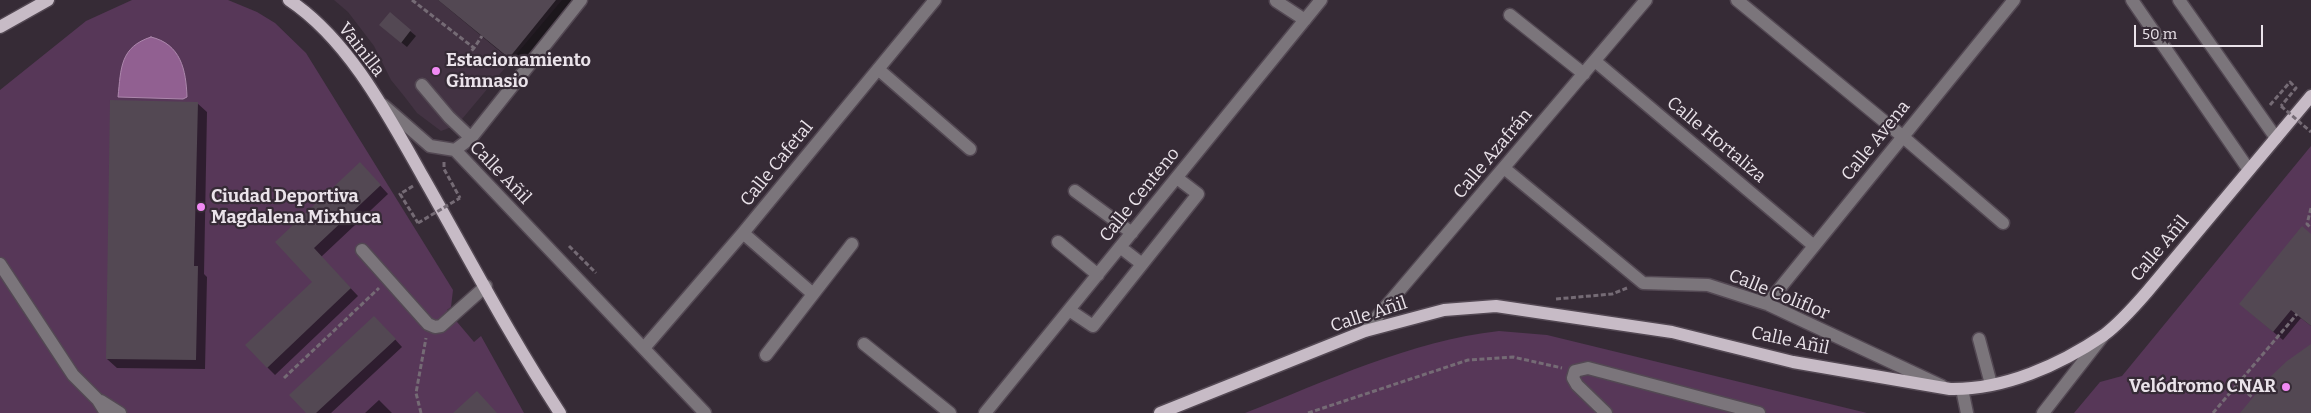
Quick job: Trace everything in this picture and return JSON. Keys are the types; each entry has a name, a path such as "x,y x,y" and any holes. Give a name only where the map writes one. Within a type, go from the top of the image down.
{"main road":[{"path":"0,27 48,0"},
{"name":"Vainilla","path":"289,0 306,11 334,40 381,104"},
{"name":"Calle Añil","path":"1160,413 1366,331 1444,310 1496,306 1672,332 1793,362 1956,389 2016,379 2055,363 2104,334 2148,292 2311,96"},
{"path":"381,104 560,413"}],"street":[{"path":"455,150 471,138 581,0"},
{"name":"Calle Centeno","path":"985,413 1321,0"},
{"name":"Calle Azafrán","path":"1366,331 1646,0"},
{"path":"1737,0 1902,136 2003,223"},
{"name":"Calle Avena","path":"1766,304 2014,0"},
{"path":"2132,0 2249,170"},
{"path":"2179,0 2276,138"},
{"path":"1276,1 1304,20"},
{"name":"Calle Cafetal","path":"644,348 743,233 878,69 930,2"},
{"path":"1510,16 1584,74"},
{"name":"Calle Hortaliza","path":"1595,61 1814,246"},
{"path":"878,69 970,149"},
{"path":"422,85 449,117 471,138"},
{"name":"Calle Añil","path":"381,104 430,146 455,150 705,413"},
{"path":"1504,168 1643,282"},
{"path":"1069,310 1093,326 1198,194 1177,178"},
{"path":"1075,191 1132,233"},
{"path":"743,233 813,294"},
{"path":"1058,242 1098,275"},
{"path":"766,355 852,244"},
{"path":"1120,247 1142,264"},
{"path":"362,250 428,324 435,327 441,326 486,286"},
{"path":"0,264 73,375 98,400 106,413"},
{"name":"Calle Coliflor","path":"1643,282 1708,285 1766,304 1956,389"},
{"path":"2043,413 2104,334"},
{"path":"1979,339 1991,384"},
{"path":"864,344 950,413"},
{"path":"1606,413 1576,385 1573,378 1575,371 1588,368 1736,410 1759,413"},
{"path":"1956,389 1967,413"},
{"path":"98,400 120,413"}],"path":[{"path":"412,0 474,48"},
{"path":"462,62 482,36"},
{"path":"2261,116 2290,82 2296,88 2281,106 2311,132"},
{"path":"400,194 418,223 460,198 444,168"},
{"path":"2311,208 2307,224 2311,228"},
{"path":"568,246 596,273"},
{"path":"284,378 389,279"},
{"path":"1550,299 1612,294 1643,282"},
{"path":"2213,413 2297,314"},
{"path":"420,413 416,393 428,324"},
{"path":"1308,413 1468,360 1513,357 1575,371"},
{"path":"2236,384 2252,397"}],"shaded area":[{"name":"Ciudad Deportiva Magdalena Mixhuca","path":"132,0 228,0 257,12 275,23 306,53 453,290 451,307 447,310 474,342 481,336 524,413 0,413 0,90 86,21"},
{"path":"334,0 562,0 457,125 441,131 417,113 391,80 374,46 348,12"},
{"path":"151,37 161,40 169,46 180,60 185,77 187,97 183,99 118,97 124,60 133,47"},
{"path":"2311,146 2311,413 2074,413 2100,382 2122,376"},
{"path":"1499,331 1547,335 1867,413 1245,413 1401,353 1466,336"}],"building":[{"path":"438,0 556,0 509,58"},
{"path":"390,12 411,30 401,43 379,25"},
{"path":"110,100 198,102 194,266 198,266 196,360 106,359"},
{"path":"360,162 381,185 314,248 351,288 267,368 245,345 312,282 275,242"},
{"path":"2302,226 2311,234 2311,326 2291,310 2273,332 2239,304"},
{"path":"374,316 396,339 316,413 306,413 289,395"},
{"name":"Velódromo CNAR","path":"2311,344 2311,413 2240,413 2269,378 2287,361"},
{"path":"477,391 497,413 453,413"}],"place":[{"name":"Estacionamiento Gimnasio","path":"436,71"},
{"name":"Ciudad Deportiva Magdalena Mixhuca","path":"201,207"},
{"name":"Velódromo CNAR","path":"2286,387"}]}
